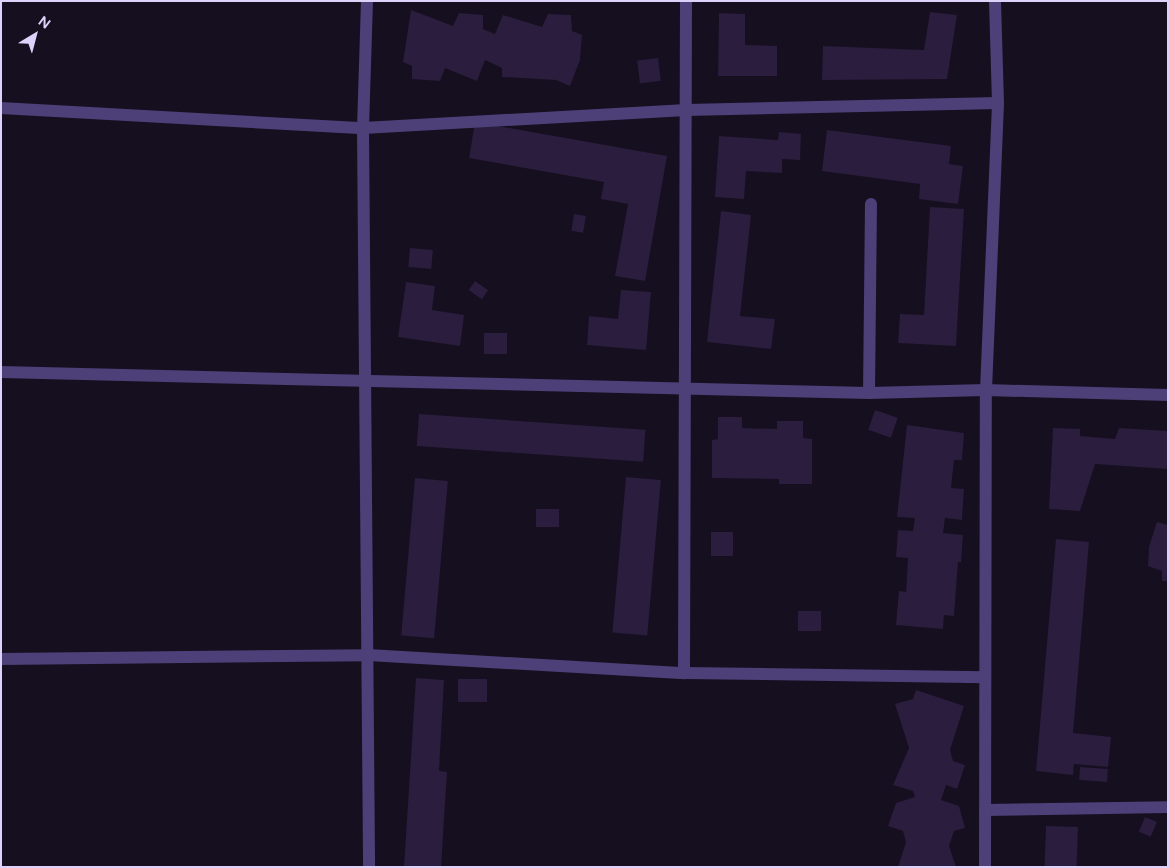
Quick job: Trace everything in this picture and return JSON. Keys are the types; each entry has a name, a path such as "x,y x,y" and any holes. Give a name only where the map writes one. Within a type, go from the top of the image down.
{"street":[{"path":"368,1 363,128 367,381 369,867"},
{"path":"684,673 686,1"},
{"path":"984,867 986,390 998,103 995,1"},
{"path":"1,108 363,128 686,110 998,103"},
{"path":"870,393 871,204"},
{"path":"1,372 870,393 986,390 1168,395"},
{"path":"1,659 368,656 684,673 985,676"},
{"path":"985,810 1168,807"}],"building":[{"path":"411,10 453,26 459,13 483,15 483,29 495,34 503,15 542,27 548,14 571,15 572,31 582,35 580,60 570,86 556,80 502,77 502,68 485,60 477,81 445,68 440,81 412,79 412,66 403,62"},
{"path":"930,12 957,15 947,79 822,80 823,46 924,50"},
{"path":"719,13 745,14 745,45 777,46 777,76 718,76"},
{"path":"658,58 661,81 640,83 637,61"},
{"path":"475,122 667,156 645,281 615,276 628,204 601,199 604,182 469,158"},
{"path":"827,130 951,146 949,164 963,166 958,204 919,199 920,184 822,171"},
{"path":"779,132 801,134 800,160 782,159 782,173 746,171 744,199 715,197 719,136 778,140"},
{"path":"930,207 964,209 956,346 898,343 900,314 924,315"},
{"path":"721,211 751,215 740,316 775,319 771,349 707,342"},
{"path":"574,214 586,216 583,233 571,231"},
{"path":"410,248 433,250 431,269 408,267"},
{"path":"475,281 488,290 482,299 469,290"},
{"path":"406,282 435,286 432,310 464,315 460,346 398,337"},
{"path":"621,290 651,292 646,350 587,345 589,316 618,319"},
{"path":"484,333 507,333 507,354 484,354"},
{"path":"875,410 898,418 891,438 868,430"},
{"path":"419,414 645,430 643,462 417,446"},
{"path":"718,417 742,417 742,428 777,429 777,421 803,421 803,438 812,439 812,484 779,484 779,479 712,478 712,440 718,439"},
{"path":"907,425 964,433 962,460 954,460 951,488 964,489 962,520 945,518 943,533 963,535 961,562 958,562 954,616 944,615 943,629 896,625 899,591 906,592 908,558 896,557 898,530 913,531 915,518 897,517"},
{"path":"1053,428 1080,429 1080,436 1115,439 1119,428 1168,431 1168,469 1095,464 1080,511 1049,509"},
{"path":"626,477 661,480 647,635 612,632"},
{"path":"415,478 448,481 434,638 401,635"},
{"path":"536,509 559,509 559,527 536,527"},
{"path":"1157,522 1168,525 1168,581 1162,581 1162,571 1148,566 1149,547"},
{"path":"711,532 733,532 733,556 711,556"},
{"path":"1056,539 1089,542 1073,733 1111,737 1108,767 1074,764 1073,775 1036,771"},
{"path":"798,611 821,611 821,631 798,631"},
{"path":"416,678 444,680 439,771 447,772 441,867 404,867"},
{"path":"458,679 487,679 487,702 458,702"},
{"path":"916,690 964,706 950,750 953,761 965,765 957,789 946,785 941,800 959,806 965,828 954,831 949,846 956,867 898,867 906,842 903,831 888,826 896,803 915,797 913,791 893,785 909,748 895,704 913,699"},
{"path":"1080,767 1108,769 1107,782 1079,780"},
{"path":"1145,817 1157,822 1151,837 1139,832"},
{"path":"1046,826 1078,827 1077,867 1045,867"}]}
